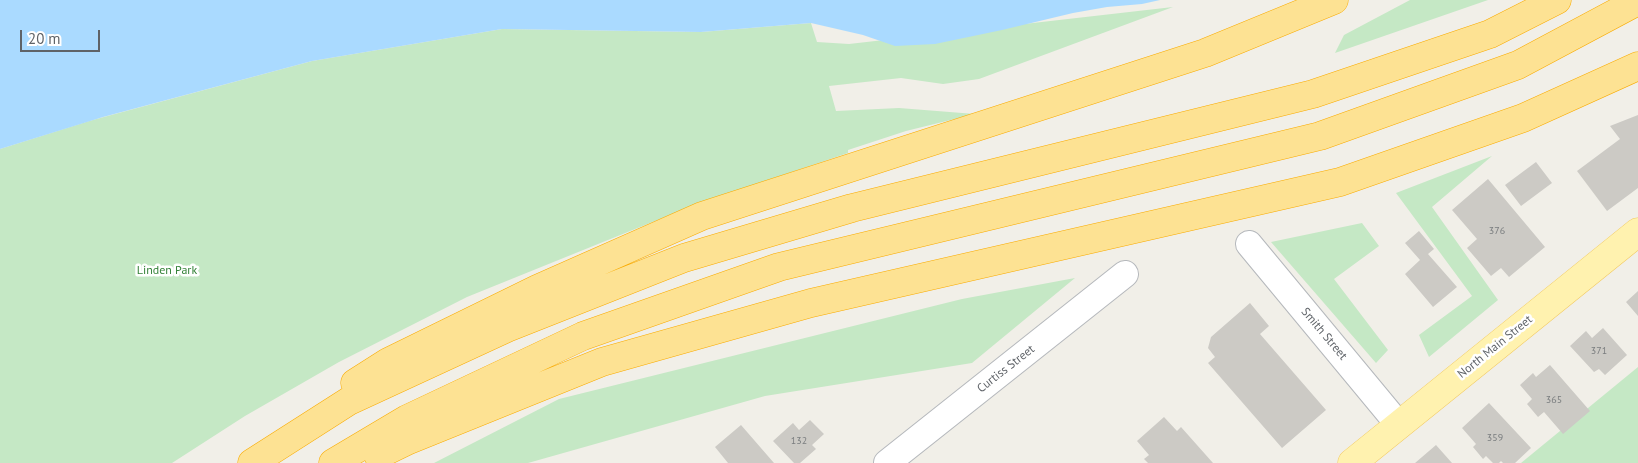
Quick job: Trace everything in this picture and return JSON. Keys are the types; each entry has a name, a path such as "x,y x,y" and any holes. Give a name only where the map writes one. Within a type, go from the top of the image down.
{"highway":[{"path":"240,463 308,413 388,362 537,289 702,216 1205,53 1334,0"},
{"path":"252,463 349,401 507,328 684,258 852,208 1313,94 1490,34 1557,0"},
{"path":"333,463 407,419 584,336 770,270 1320,136 1518,65 1638,1"},
{"path":"361,463 409,440 602,362 811,303 1340,182 1522,118 1638,66"}],"main road":[{"name":"North Main Street","path":"1352,463 1638,232"}],"street":[{"name":"Smith Street","path":"1249,244 1399,425"},
{"name":"Curtiss Street","path":"887,463 1125,274"}],"green space":[{"path":"1410,0 1488,0 1335,53 1344,35"},
{"name":"Linden Park","path":"1173,7 979,79 943,84 901,78 829,86 836,111 899,108 975,114 906,131 848,150 848,153 697,204 467,297 339,362 245,416 172,463 0,463 0,149 89,121 312,61 502,29 701,32 811,23 817,42 849,44"},
{"path":"1492,156 1432,207 1498,300 1429,357 1419,335 1472,296 1396,193"},
{"path":"1362,223 1379,246 1334,279 1388,350 1376,363 1271,242"},
{"path":"1075,278 972,363 765,396 528,463 434,463 559,399 962,299"},
{"path":"1638,367 1638,463 1521,463"}],"water":[{"path":"0,0 1160,0 1073,13 935,44 895,46 863,35 811,23 701,32 502,29 312,61 103,117 0,149"}],"building":[{"path":"1638,115 1638,188 1607,211 1577,171 1620,139 1610,126"},
{"path":"1536,162 1552,183 1521,206 1505,185"},
{"path":"1488,179 1545,247 1509,277 1501,268 1491,276 1467,248 1477,239 1452,210"},
{"path":"1419,231 1434,249 1428,254 1457,287 1433,307 1405,274 1420,260 1405,243"},
{"path":"1638,291 1638,316 1626,302"},
{"path":"1250,303 1269,326 1260,334 1326,410 1282,448 1208,363 1215,357 1208,348 1211,337"},
{"path":"1603,328 1627,355 1605,375 1599,369 1594,372 1570,346 1586,331 1592,338"},
{"path":"1550,365 1590,411 1563,434 1544,412 1538,417 1527,404 1532,399 1520,385 1533,373 1536,377"},
{"path":"1489,403 1531,448 1515,463 1503,463 1501,461 1493,463 1486,456 1483,459 1473,447 1476,444 1462,428"},
{"path":"1164,417 1177,431 1181,427 1213,463 1148,463 1144,459 1149,455 1137,441"},
{"path":"810,420 824,434 812,445 816,449 800,463 794,463 773,441 793,423 799,430"},
{"path":"741,425 774,463 728,463 715,447"},
{"path":"1436,445 1452,463 1415,463"}]}
